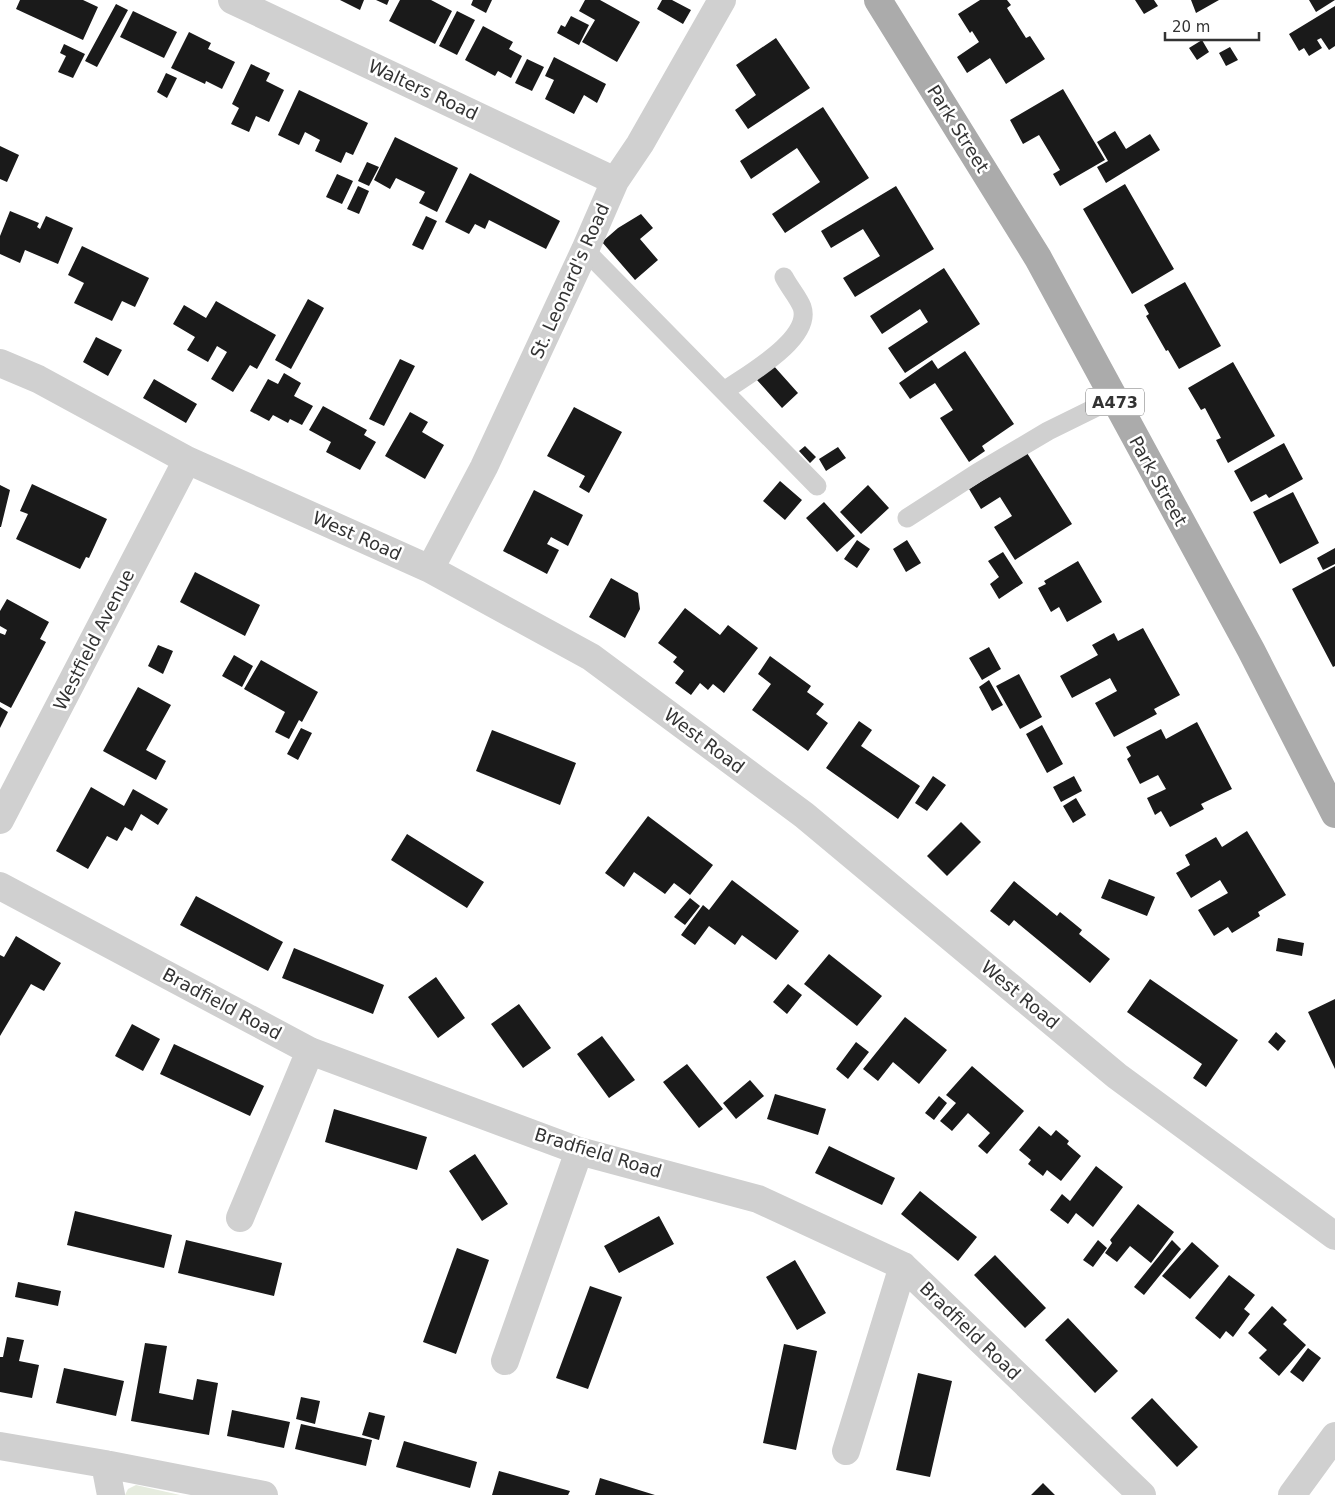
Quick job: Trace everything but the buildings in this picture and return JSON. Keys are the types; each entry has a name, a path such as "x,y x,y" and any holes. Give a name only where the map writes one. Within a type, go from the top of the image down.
{"main road":[{"name":"Park Street","path":"878,0 1038,258 1251,650 1335,814"}],"street":[{"name":"Walters Road","path":"232,0 615,181"},
{"name":"St. Leonard's Road","path":"430,569 484,467 615,181 640,144 722,0"},
{"name":"West Road","path":"0,363 38,380 187,460 430,569 590,657 804,815 1117,1076 1335,1236"},
{"name":"Westfield Avenue","path":"0,820 187,460"},
{"name":"Bradfield Road","path":"0,886 310,1051 579,1151 758,1199 903,1266 1142,1495"},
{"path":"240,1218 310,1051"},
{"path":"504,1361 579,1151"},
{"path":"846,1450 903,1266"},
{"path":"1301,1491 1335,1436"},
{"path":"0,1446 264,1495"},
{"path":"104,1464 111,1495"}],"lane":[{"path":"585,250 817,486"},
{"path":"724,391 787,346 801,328 803,309 784,277"},
{"path":"907,518 977,473 1048,431 1114,399"}],"shaded area":[{"path":"136,1485 180,1495 125,1495 128,1489"}]}
